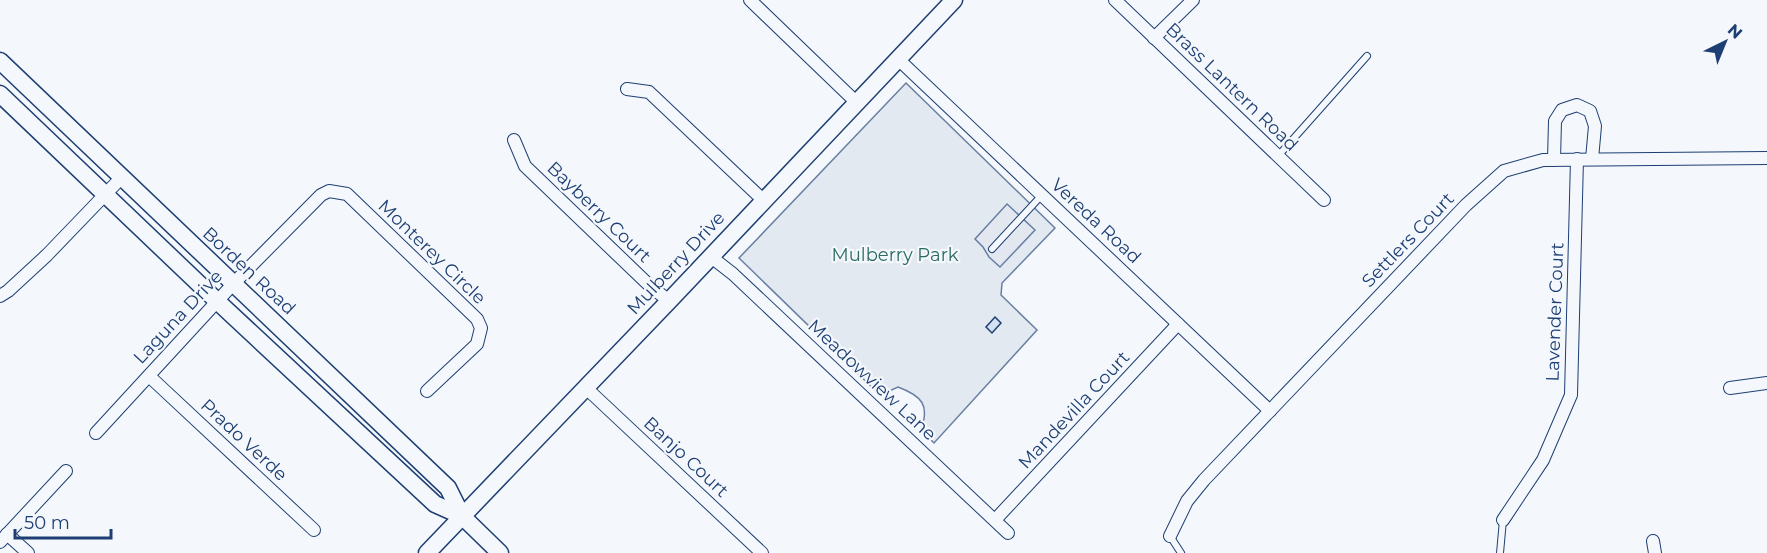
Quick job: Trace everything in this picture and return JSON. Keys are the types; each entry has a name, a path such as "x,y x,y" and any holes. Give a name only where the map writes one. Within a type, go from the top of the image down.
{"main road":[{"name":"Mulberry Drive","path":"427,553 952,1"},
{"name":"Borden Road","path":"0,61 448,488 462,516 500,553"},
{"name":"Borden Road","path":"0,94 435,504 462,516"}],"street":[{"path":"750,0 856,102"},
{"name":"Brass Lantern Road","path":"1115,0 1324,200"},
{"path":"1154,38 1193,0"},
{"name":"Vereda Road","path":"898,59 1270,411"},
{"path":"627,89 649,92 763,200"},
{"path":"1554,160 1555,121 1562,110 1577,105 1590,111 1595,126 1592,159"},
{"name":"Bayberry Court","path":"514,140 525,166 649,285 669,301"},
{"name":"Settlers Court","path":"1170,536 1187,501 1204,480 1466,205 1504,171 1543,160 1767,158"},
{"name":"Lavender Court","path":"1503,520 1543,460 1570,395 1578,159"},
{"path":"0,296 47,255 122,177"},
{"name":"Laguna Drive","path":"96,433 234,283 321,195 329,191 346,194"},
{"name":"Monterey Circle","path":"346,194 477,319 482,328 477,344 427,391"},
{"name":"Meadowview Lane","path":"710,256 743,284 1008,532"},
{"name":"Mandevilla Court","path":"995,520 1178,324"},
{"name":"Prado Verde","path":"149,376 314,530"},
{"path":"1730,388 1767,383"},
{"name":"Banjo Court","path":"585,387 762,553"},
{"path":"28,553 4,538 66,471"}],"lane":[{"path":"1278,156 1367,56"},
{"path":"992,249 1042,195"},
{"path":"1500,553 1503,520"},
{"path":"1170,536 1181,553"}],"green space":[{"name":"Mulberry Park","path":"906,83 1055,228 1002,283 1001,295 1037,330 934,443 921,430 925,414 918,398 898,387 880,395 739,258"}],"shaded area":[{"path":"1007,204 1035,230 1000,267 975,239"}],"building":[{"path":"995,317 1001,323 992,333 986,327"}]}
